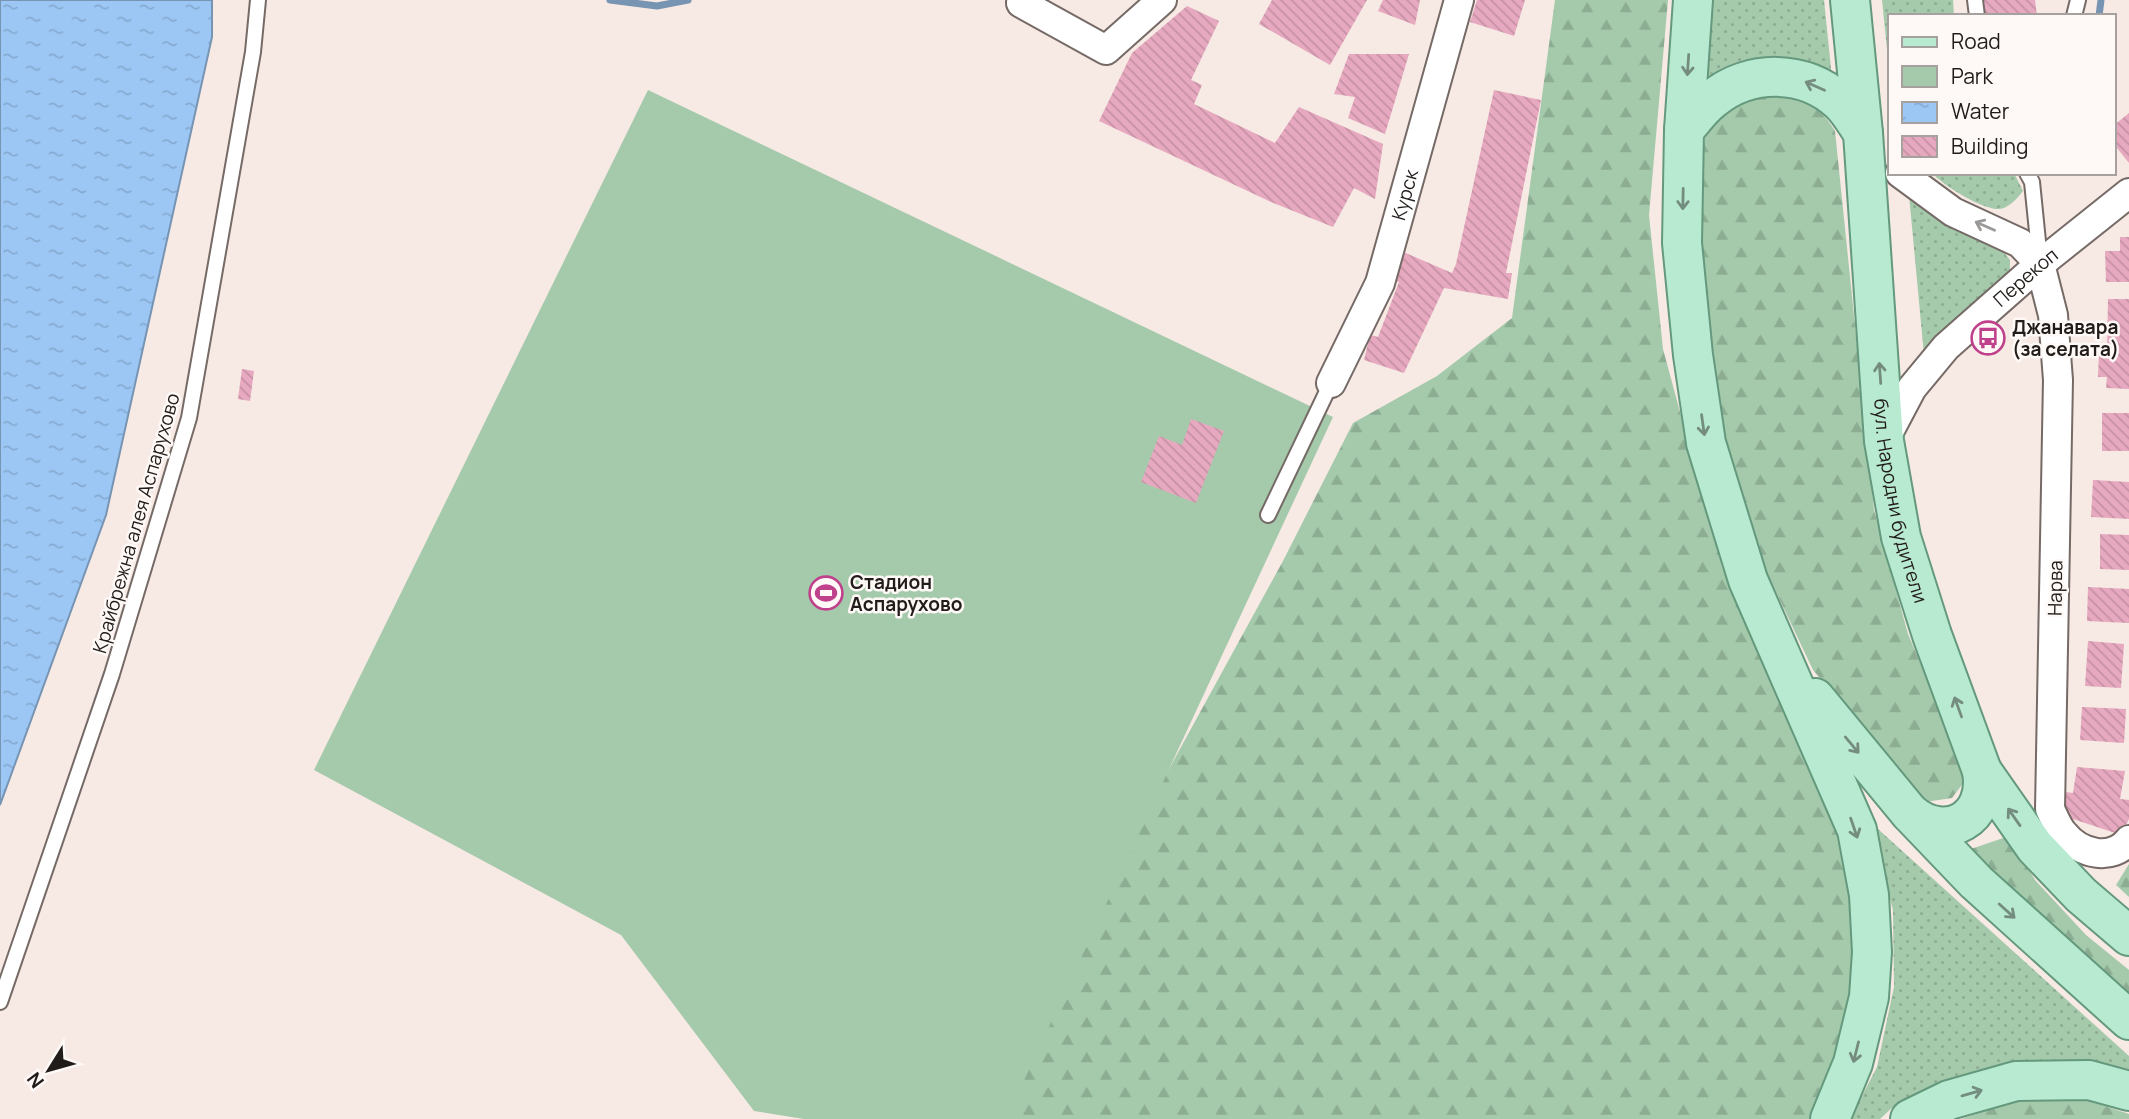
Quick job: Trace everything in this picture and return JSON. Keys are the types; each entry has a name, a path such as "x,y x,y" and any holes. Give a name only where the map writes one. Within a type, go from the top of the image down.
{"main road":[{"path":"1693,0 1684,131 1682,243 1693,355 1706,443 1748,580 1857,830 1869,895 1872,952 1869,998 1853,1063 1830,1119"},
{"name":"бул. Народни будители","path":"1850,0 1863,132 1884,441 1901,537 1982,771 2035,847 2081,895 2129,936"},
{"path":"1684,131 1711,100 1729,88 1750,79 1773,76 1818,85 1842,103 1863,132"},
{"path":"1779,652 1842,733 1909,812 1976,882 2129,1020"},
{"path":"1909,812 1920,821 1933,826 1945,827 1964,821 1981,800 1984,786 1982,771"},
{"path":"1910,1119 1949,1100 2015,1081 2089,1080 2129,1091"}],"street":[{"path":"1021,3 1106,50 1162,0"},
{"name":"Курск","path":"1331,383 1380,283 1459,0"},
{"path":"1863,132 1888,161"},
{"path":"1903,175 1953,212 2020,243 2040,264"},
{"name":"Перекоп","path":"1884,441 1912,388 1946,347 2040,264 2129,193"},
{"name":"Нарва","path":"2040,264 2053,316 2058,380 2050,809 2064,834 2085,850 2105,855 2124,846 2129,840"}],"lane":[{"name":"Крайбрежна алея Аспарухово","path":"0,1002 112,674 189,418 253,52 258,0"},
{"path":"2031,176 2040,264"},
{"path":"1268,514 1331,383"}],"green space":[{"path":"1555,0 1668,0 1649,215 1663,349 1722,567 1834,802 1854,900 1851,989 1829,1075 1810,1119 977,1119 1283,561 1353,423 1437,376 1512,318"},
{"path":"1712,0 1824,0 1832,78 1740,68 1706,80"},
{"path":"1882,0 1953,0 1954,14 1888,14 1888,59"},
{"name":"Стадион Аспарухово","path":"648,90 1333,417 1006,1119 804,1119 754,1111 621,935 314,770"},
{"path":"1746,96 1776,97 1805,103 1823,115 1835,131 1874,510 1908,634 1970,774 1952,798 1925,802 1813,670 1762,562 1725,443 1703,320 1695,222 1700,155 1707,132 1718,114"},
{"path":"1934,175 2015,175 2023,191 2008,206 1996,209 1961,195"},
{"path":"1909,195 1947,223 2002,250 2010,260 2010,272 1924,355"},
{"path":"1868,820 2129,1056 2129,1074 2018,1063 1954,1078 1893,1107 1880,1119 1850,1119 1877,1067 1894,987 1893,910"},
{"path":"2009,836 2035,880 2086,935 2129,970 2129,1001 2006,891 1971,849"},
{"path":"2129,864 2129,897 2116,885"},
{"path":"2015,1101 2089,1101 2129,1114 2129,1119 1961,1119"}],"water":[{"path":"0,0 212,0 212,37 106,515 0,805"}],"building":[{"path":"1272,0 1367,0 1330,65 1259,24"},
{"path":"1383,0 1420,0 1415,25 1378,11"},
{"path":"1477,0 1525,0 1514,36 1470,22"},
{"path":"1983,0 2035,0 2037,14 1985,14"},
{"path":"1187,6 1219,21 1191,80 1202,85 1194,104 1275,143 1299,107 1383,144 1375,199 1354,188 1333,227 1271,202 1099,121 1132,53"},
{"path":"1349,54 1409,54 1385,134 1348,118 1355,97 1334,94"},
{"path":"1494,90 1541,100 1506,273 1512,273 1508,299 1444,288 1404,373 1364,360 1370,335 1378,337 1399,282 1390,280 1401,251 1452,273"},
{"path":"2129,113 2129,163 2115,146 2115,124"},
{"path":"2120,237 2129,237 2129,282 2106,282 2105,251 2120,251"},
{"path":"2108,299 2129,299 2129,389 2106,388 2107,377 2098,377 2099,351 2107,351"},
{"path":"242,369 254,371 250,401 238,399"},
{"path":"2102,413 2129,413 2129,451 2102,451"},
{"path":"1191,419 1224,431 1196,503 1141,482 1159,436 1182,445"},
{"path":"2093,480 2129,482 2129,519 2091,517"},
{"path":"2100,534 2129,535 2129,570 2100,569"},
{"path":"2088,587 2129,589 2129,623 2087,621"},
{"path":"2088,641 2124,644 2121,688 2085,686"},
{"path":"2082,707 2126,709 2124,743 2080,740"},
{"path":"2077,767 2125,771 2120,799 2129,800 2129,819 2121,835 2064,816 2066,792 2073,793"}],"waterway":[{"path":"610,0 657,6 688,0"},
{"path":"2099,14 2101,0"}],"place":[{"name":"Джанавара (за селата)","path":"1988,338"},
{"name":"Стадион Аспарухово","path":"826,593"}]}
